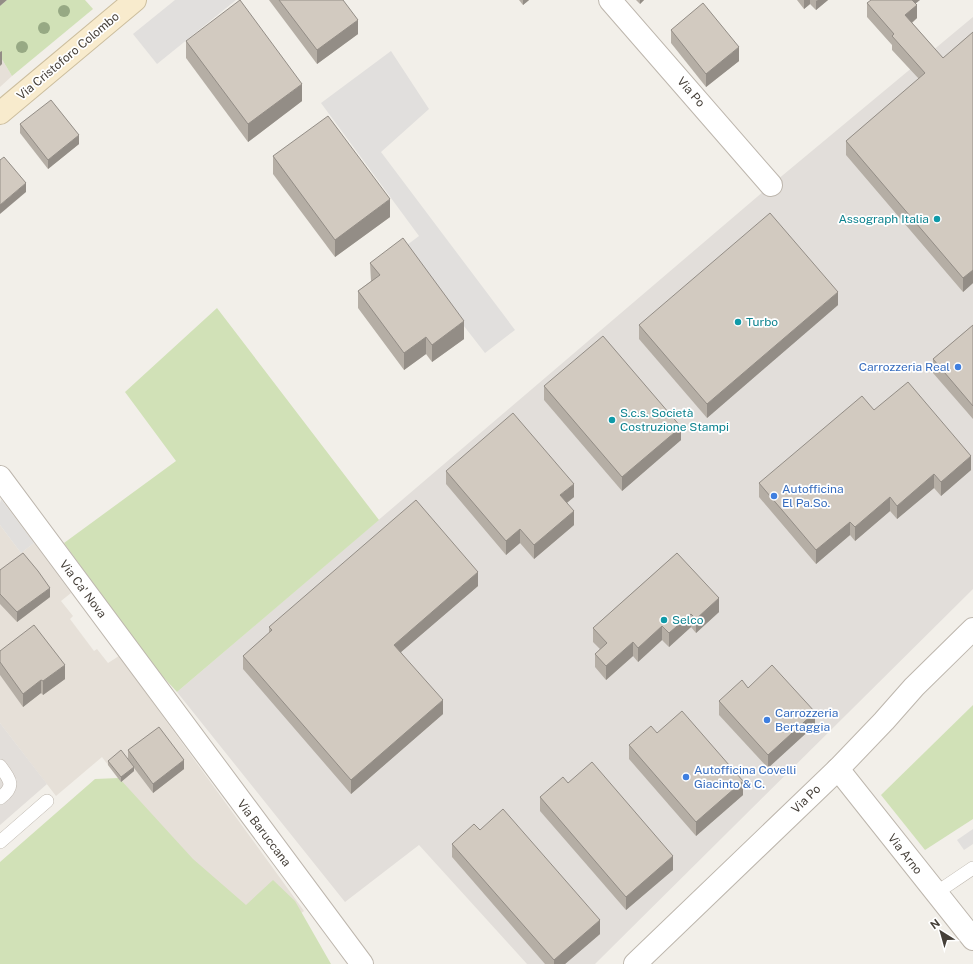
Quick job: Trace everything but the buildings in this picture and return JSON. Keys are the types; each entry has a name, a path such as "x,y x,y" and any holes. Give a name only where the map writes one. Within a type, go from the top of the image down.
{"street":[{"name":"Via Cristoforo Colombo","path":"0,113 135,0"},
{"name":"Via Po","path":"610,0 772,185"},
{"name":"Via Ca' Nova","path":"0,477 167,701"},
{"name":"Via Po","path":"635,964 838,769 884,722 914,687 973,629"},
{"name":"Via Baruccana","path":"167,701 362,964"},
{"name":"Via Arno","path":"838,769 973,938"}],"lane":[{"path":"0,766 10,781 10,786 8,791 0,798"},
{"path":"0,842 47,801"},
{"path":"936,893 973,868"}],"shaded area":[{"path":"175,0 236,0 157,64 133,34"},
{"path":"973,17 973,589 595,964 527,964 419,845 345,902 177,692 771,185"},
{"path":"391,51 429,109 381,152 515,330 485,353 403,248 419,236 321,103"},
{"path":"0,56 12,76 0,87"},
{"path":"1,499 34,543 21,553 0,525"},
{"path":"0,525 21,553 34,543 71,593 61,601 73,616 70,619 94,651 97,649 108,663 119,656 304,911 248,953 102,757 56,796 0,723"},
{"path":"0,723 47,784 0,825"},
{"path":"973,829 973,844 964,850 957,840"}],"green space":[{"path":"7,0 85,0 93,9 12,76 0,56 0,6"},
{"path":"217,308 379,520 177,692 154,667 64,543 176,461 125,392"},
{"path":"973,705 973,819 925,850 881,795"},
{"path":"119,778 193,859 246,905 273,880 295,901 331,964 0,964 0,862 95,779"}],"place":[{"name":"Assograph Italia","path":"937,219"},
{"name":"Turbo","path":"738,322"},
{"name":"Carrozzeria Real","path":"958,367"},
{"name":"S.c.s. Società Costruzione Stampi","path":"612,420"},
{"name":"Autofficina El Pa.So.","path":"774,496"},
{"name":"Selco","path":"664,620"},
{"name":"Carrozzeria Bertaggia","path":"767,720"},
{"name":"Autofficina Covelli Giacinto & C.","path":"686,777"}]}
